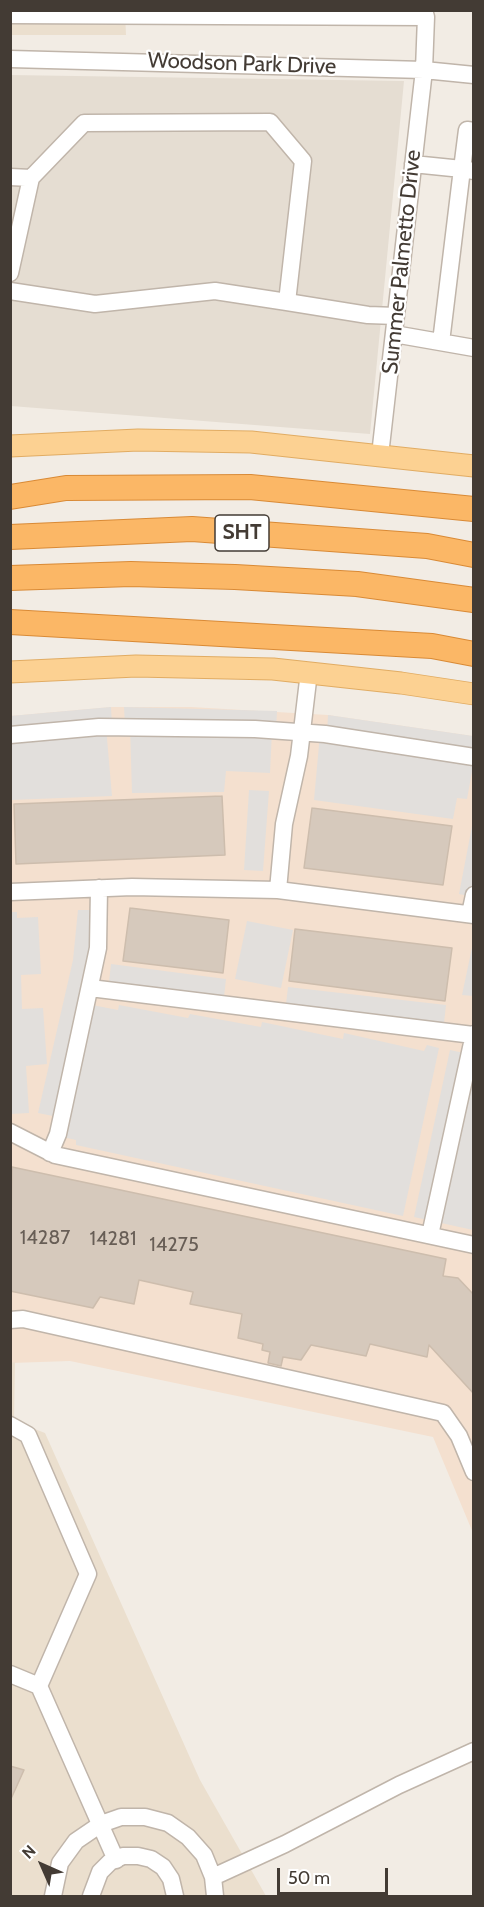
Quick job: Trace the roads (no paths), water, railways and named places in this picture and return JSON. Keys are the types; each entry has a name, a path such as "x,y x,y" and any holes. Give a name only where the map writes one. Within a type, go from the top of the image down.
{"highway":[{"path":"10,497 66,488 250,487 474,509"},
{"name":"SHT","path":"10,537 192,529 427,546 474,555"},
{"name":"SHT","path":"10,578 131,574 235,577 357,584 474,600"},
{"path":"10,622 432,646 474,654"}],"main road":[{"path":"10,446 138,440 251,442 474,466"},
{"path":"10,441 42,445"},
{"path":"10,672 135,666 309,672 474,694"},
{"path":"10,678 42,671"}],"street":[{"path":"10,15 425,14"},
{"name":"Summer Palmetto Drive","path":"380,455 424,70 425,14"},
{"name":"Woodson Park Drive","path":"10,59 424,70 474,75"},
{"path":"10,273 31,178 84,123 270,122 303,161 287,302"},
{"path":"441,342 456,216 468,170 467,130 474,131"},
{"path":"413,164 468,170"},
{"path":"10,177 31,178"},
{"path":"456,216 474,217"},
{"path":"10,291 95,304 215,291 368,315 396,316"},
{"path":"394,334 474,348"},
{"path":"278,890 284,824 302,732 309,672"},
{"path":"10,735 74,728 137,726 302,732 474,757"},
{"path":"50,1153 58,1134 90,988 99,931 99,888"},
{"path":"10,892 99,888 278,890 472,915 474,895"},
{"path":"90,988 473,1035 430,1235"},
{"path":"10,1132 50,1153 474,1245"},
{"path":"10,1320 23,1319 443,1413 459,1436 474,1472"},
{"path":"10,1425 28,1435 88,1575 39,1686"},
{"path":"10,1674 39,1686 116,1860"},
{"path":"213,1877 285,1844 399,1785 474,1751"},
{"path":"53,1896 60,1863 76,1841 101,1824 121,1817 145,1817 168,1823 188,1837 204,1855 213,1877 215,1896"},
{"path":"91,1896 100,1872 116,1860 138,1856 151,1859 163,1867 171,1879 175,1896"}]}
